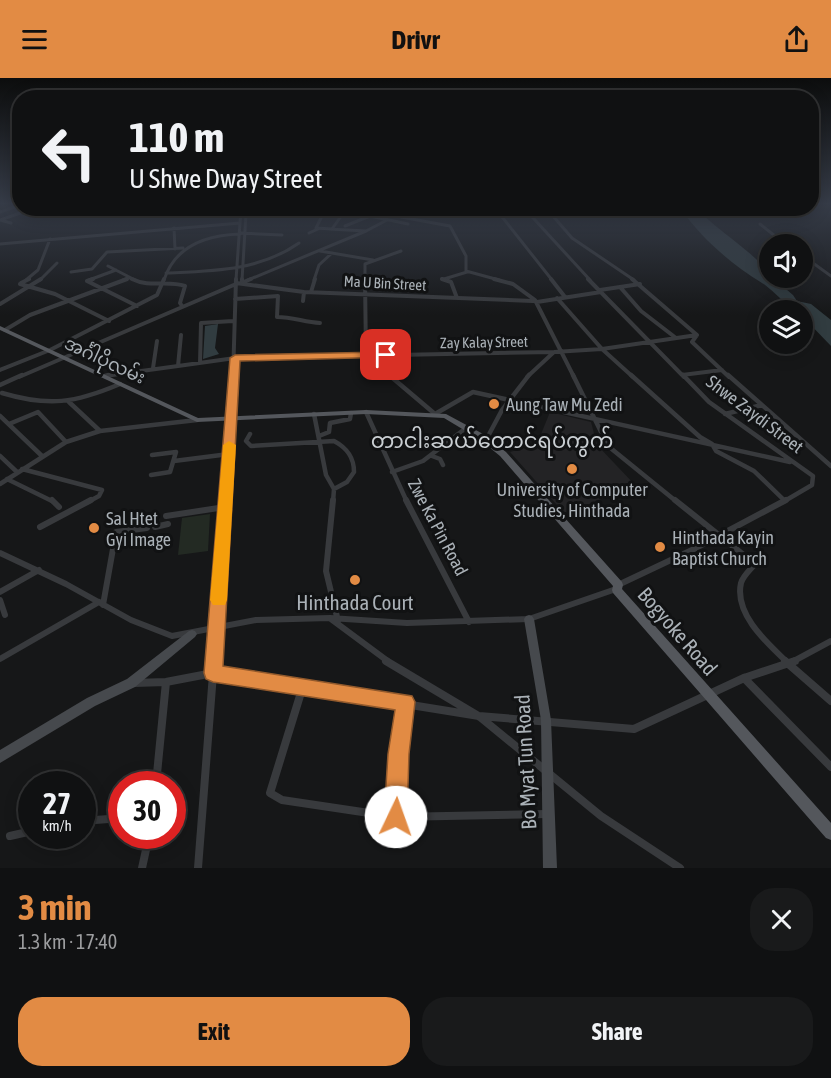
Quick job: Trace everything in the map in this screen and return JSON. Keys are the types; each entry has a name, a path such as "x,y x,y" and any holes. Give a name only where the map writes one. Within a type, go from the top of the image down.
{"main road":[{"name":"အင်္ဂါပိုလမ်း","path":"3,329 197,420"},
{"path":"197,420 366,412 435,414"},
{"name":"Bogyoke Road","path":"435,414 446,416 486,440 503,454 709,696 831,833"}],"street":[{"path":"1,244 32,241"},
{"path":"49,241 41,267 33,277 20,284 51,290 109,321"},
{"path":"175,241 175,249"},
{"path":"71,272 89,271 107,252 184,248 204,241"},
{"path":"198,868 229,454 229,418 235,358 233,321 241,268 242,241"},
{"path":"0,385 182,306 343,241"},
{"path":"458,241 466,256 467,272"},
{"path":"521,241 565,297"},
{"name":"Shwe Zaydi Street","path":"0,553 39,570 151,630 172,636 256,620 469,622 529,619 617,587 812,485 813,476 725,414 682,375 648,342 554,241"},
{"path":"576,241 640,284 697,335 692,342 779,423 831,466"},
{"path":"166,273 241,268 276,258 299,243"},
{"path":"0,370 50,350 161,292 166,273 184,248"},
{"path":"319,251 373,260"},
{"path":"400,252 365,264 366,356 435,414 472,392 794,463"},
{"path":"311,292 319,265 332,253"},
{"path":"813,263 831,276"},
{"path":"0,304 32,285 57,264"},
{"path":"108,266 144,285 176,283 185,286 180,303 182,306"},
{"path":"116,270 87,281 137,306"},
{"path":"457,298 451,282 443,279 467,272 513,284 535,301 540,315 562,352 596,421 600,434 608,446 720,533 755,564 741,581 741,604 759,634 831,701"},
{"path":"3,329 30,315 129,278"},
{"name":"Ma U Bin Street","path":"238,284 304,292 535,301 640,284"},
{"path":"620,287 641,311 676,338"},
{"path":"303,302 304,292"},
{"path":"235,299 278,296 277,317 296,317 302,322 320,322"},
{"path":"557,298 602,349 699,437 712,444 716,451 754,471 785,501"},
{"path":"200,363 201,324 233,321"},
{"path":"178,366 181,335"},
{"name":"Zay Kalay Street","path":"105,376 235,358 562,352 602,349 697,335"},
{"path":"153,368 157,341"},
{"path":"486,440 525,378 554,352"},
{"path":"682,375 722,370"},
{"path":"2,393 38,403 69,402 82,400 120,384"},
{"path":"69,402 100,431"},
{"path":"725,414 762,405"},
{"path":"9,424 38,412 66,442"},
{"name":"Zwe Ka Pin Road","path":"366,412 392,472 469,622"},
{"path":"319,439 330,432 330,423 347,420 351,417 351,413"},
{"path":"314,414 326,475 334,489 326,571 336,622 479,716 546,773 645,849 680,868"},
{"path":"0,416 42,456"},
{"path":"0,484 66,442 100,431 197,420"},
{"path":"392,472 413,467 432,456 466,428"},
{"path":"250,434 246,441 251,446 319,439 334,441 342,445 350,454 354,466 351,477 334,489"},
{"path":"151,475 170,472 176,452 152,455"},
{"path":"174,461 229,454"},
{"path":"0,456 19,471 102,490 99,496 40,527"},
{"path":"432,456 440,459 443,465"},
{"path":"7,479 52,500 59,507"},
{"path":"166,516 225,507"},
{"path":"155,526 168,524"},
{"path":"0,659 101,603 116,532 147,528"},
{"path":"0,592 39,570"},
{"path":"0,600 4,615"},
{"name":"Bo Myat Tun Road","path":"529,619 546,720 550,868"},
{"path":"0,757 91,702 131,683 192,634"},
{"path":"131,683 166,682 213,673 405,702 479,716 634,729 744,678 789,663 831,641"},
{"path":"744,678 831,767"},
{"path":"157,771 166,682"},
{"path":"303,686 270,793 282,800 396,817 547,814"},
{"path":"396,817 399,754 405,702"},
{"path":"10,836 18,834"},
{"path":"142,868 146,849"}],"shaded area":[{"path":"708,241 734,241 750,253 759,261 759,281 739,268"},
{"path":"769,288 785,288 796,300 783,300"},
{"path":"813,306 831,320 831,346 813,327"},
{"path":"218,324 215,348 219,354 203,359 205,326"},
{"name":"University of Computer Studies, Hinthada","path":"550,412 591,422 597,445 635,485 565,514 510,452 537,444"},
{"path":"210,514 208,551 178,555 182,518"}],"slow traffic":[{"path":"219,600 229,445"}],"place":[{"name":"Aung Taw Mu Zedi","path":"494,404"},
{"name":"University of Computer Studies, Hinthada","path":"572,469"},
{"name":"Sal Htet Gyi Image","path":"94,528"},
{"name":"Hinthada Kayin Baptist Church","path":"660,547"},
{"name":"Hinthada Court","path":"355,580"}],"district":[{"name":"တာငါးဆယ်တောင်ရပ်ကွက်","path":"492,440"}],"route":[{"path":"386,355 235,358 229,418 229,454 213,673 405,702 399,754 396,817"}]}
